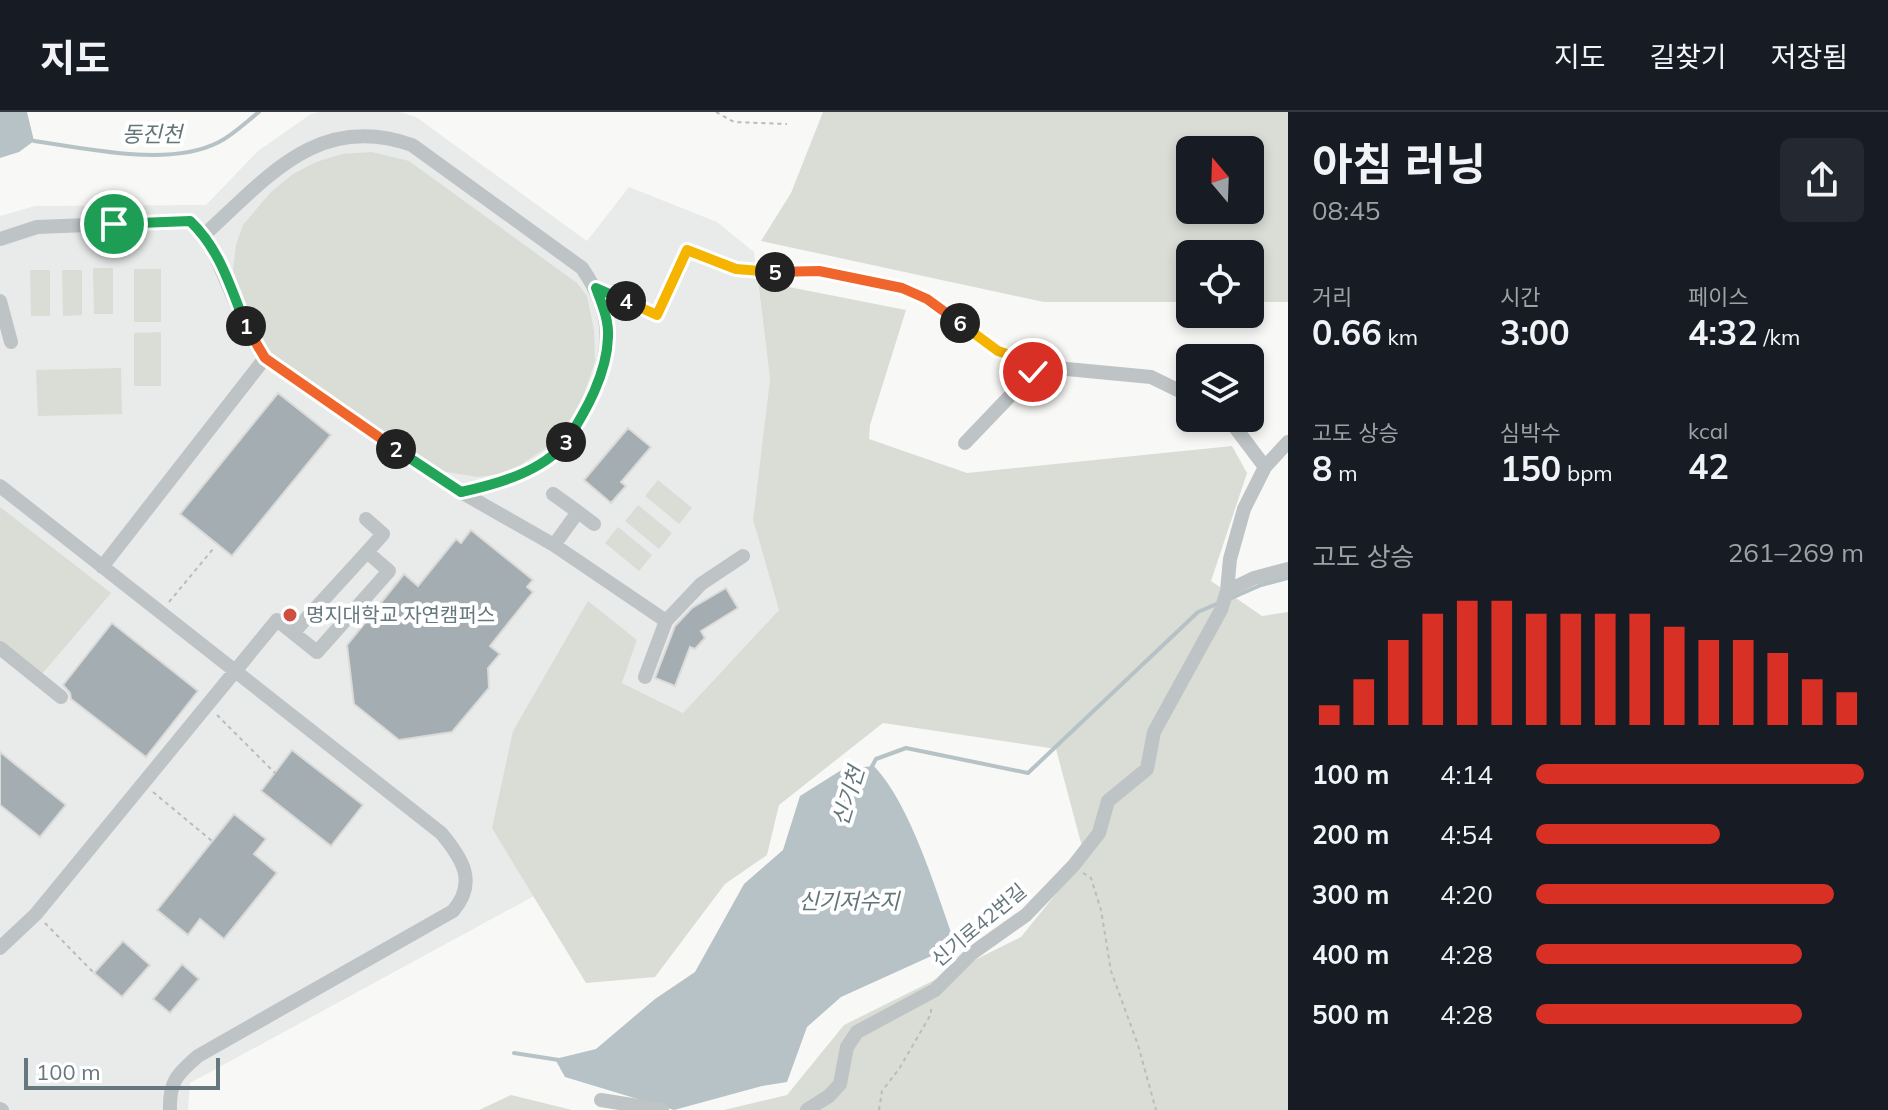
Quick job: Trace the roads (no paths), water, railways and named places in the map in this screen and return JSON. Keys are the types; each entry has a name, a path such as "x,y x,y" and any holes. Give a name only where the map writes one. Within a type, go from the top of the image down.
{"street":[{"path":"204,235 281,166 316,143 347,136 390,137 412,145 582,268 596,288 609,336 596,388 564,446 536,466 510,478 461,492"},
{"path":"0,239 37,227 190,221 204,235 227,278 251,338 265,358 461,492 554,545 666,621"},
{"path":"596,288 657,315 687,250 736,269"},
{"path":"927,299 998,351 1046,367 1151,377 1176,389"},
{"path":"0,301 11,342"},
{"path":"102,567 265,358"},
{"path":"965,443 1033,372 1046,367"},
{"path":"1239,432 1265,467"},
{"name":"신기로42번길","path":"807,1110 829,1096 840,1084 847,1047 857,1032 931,992 971,954 1026,915 1074,865 1099,833 1108,801 1147,769 1154,732 1221,610 1227,591 1230,559 1244,509 1265,467 1288,442"},
{"path":"0,486 441,833 458,853 466,876 466,892 453,911 198,1056 175,1079 170,1090 170,1110"},
{"path":"553,494 594,524"},
{"path":"554,545 578,512"},
{"path":"293,633 383,534 366,519"},
{"path":"0,948 36,914 277,620 317,652 389,571 367,552"},
{"path":"645,677 666,621 701,584 743,556"},
{"path":"1227,591 1254,578 1288,569"},
{"path":"0,648 61,697"},
{"path":"601,1100 662,1110"}],"water":[{"path":"0,112 27,112 34,141 19,152 0,158"},
{"name":"신기저수지","path":"874,766 887,782 910,824 953,938 938,953 841,997 807,1027 787,1082 674,1110 565,1077 555,1059 596,1049 655,999 695,972 744,884 783,850 800,796 843,769"}],"waterway":[{"name":"동진천","path":"34,141 128,154 176,154 219,142 259,112"},
{"name":"신기천","path":"1227,600 1261,585 1288,578"},
{"name":"신기천","path":"870,770 876,759 906,748 1028,773 1198,612 1219,603"},
{"name":"신기천","path":"514,1053 559,1060"}],"place":[{"name":"명지대학교 자연캠퍼스","path":"290,615"}]}
